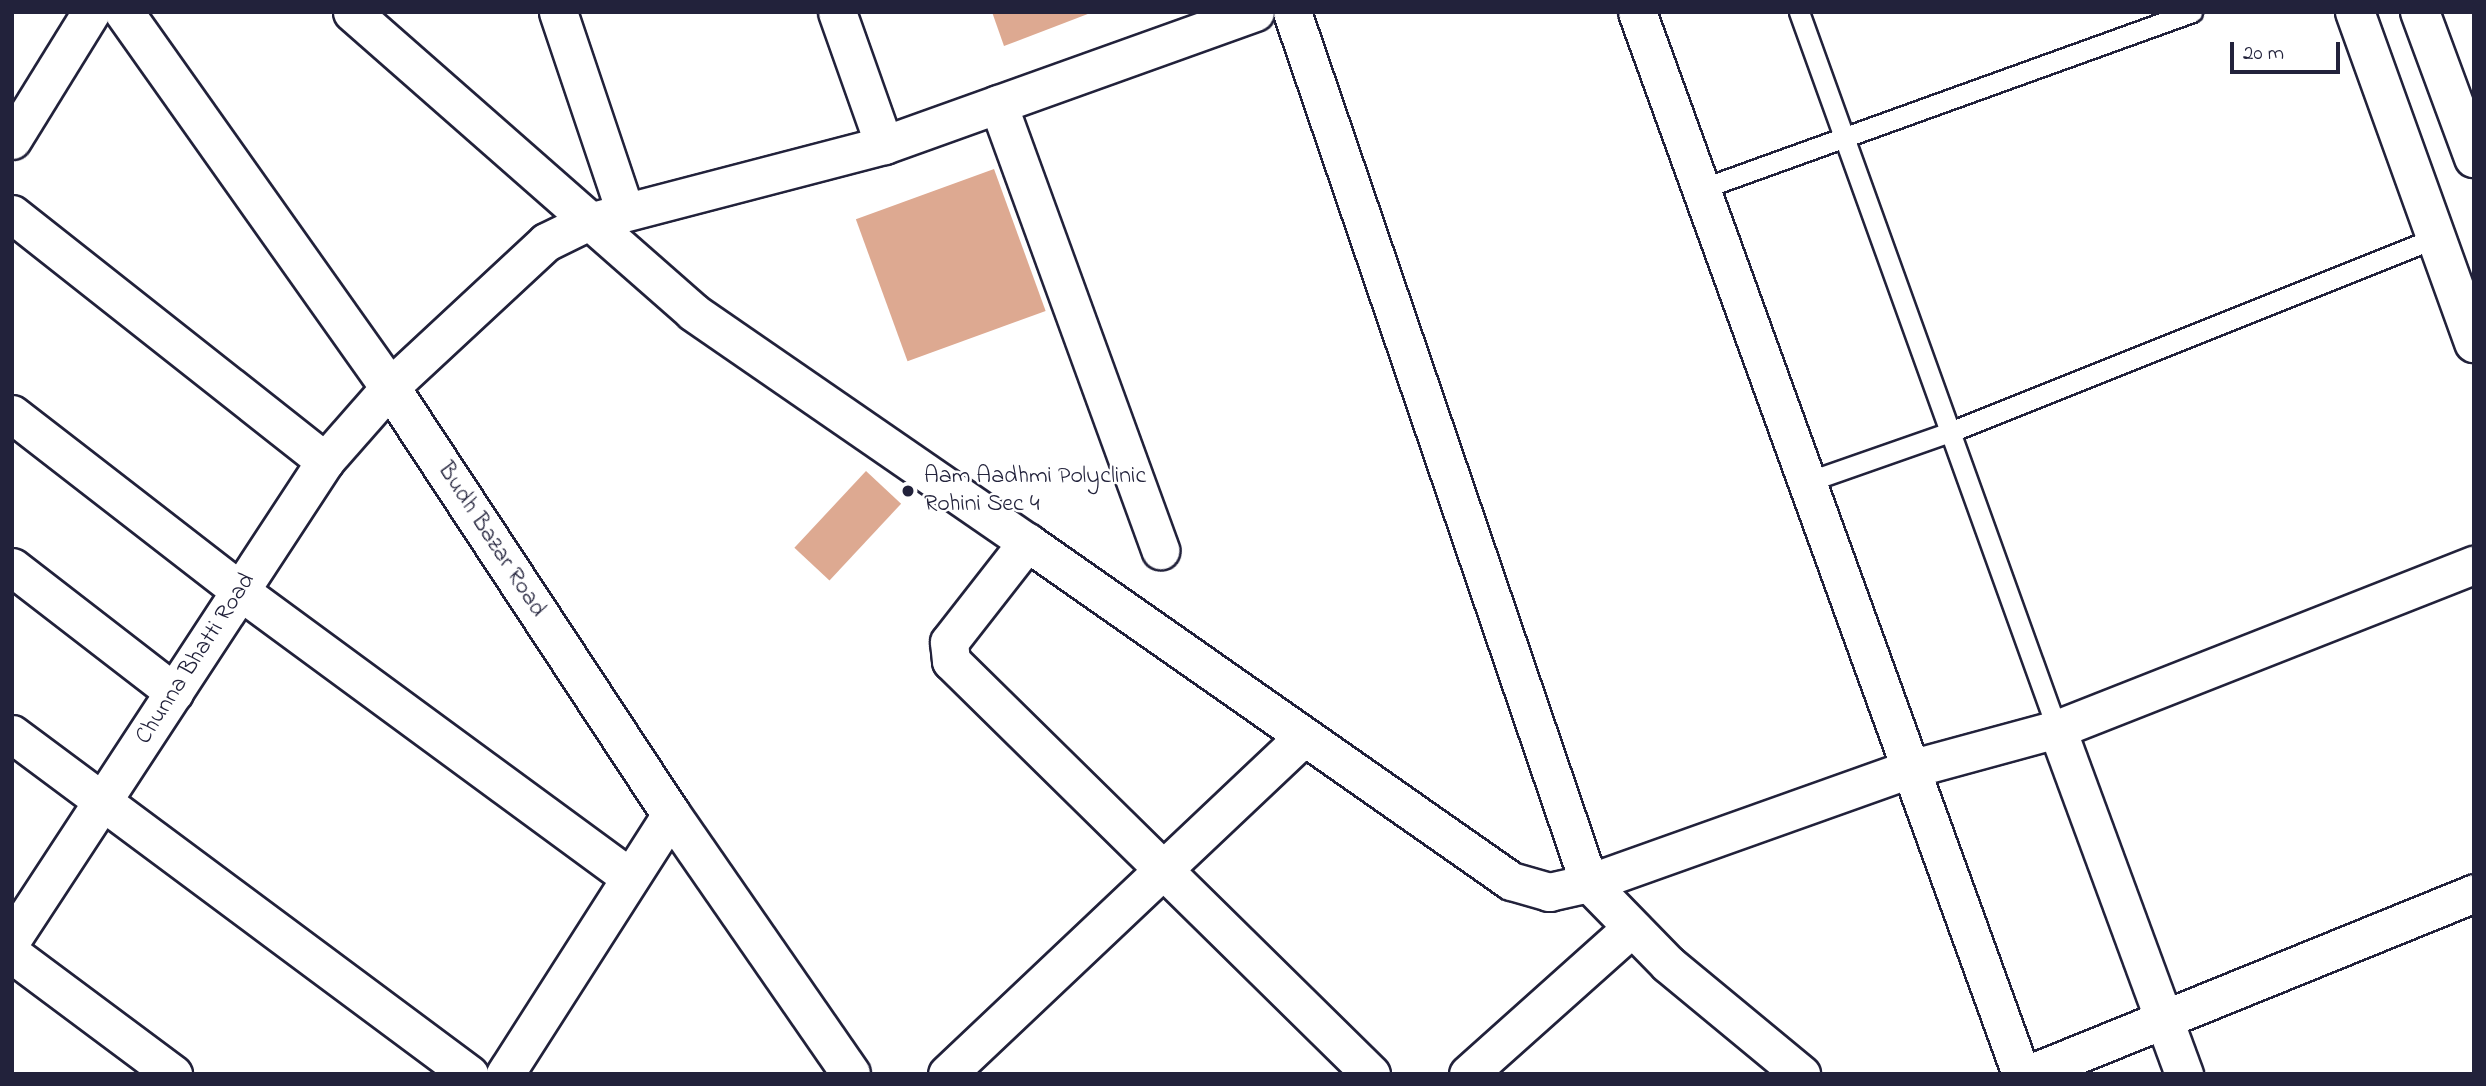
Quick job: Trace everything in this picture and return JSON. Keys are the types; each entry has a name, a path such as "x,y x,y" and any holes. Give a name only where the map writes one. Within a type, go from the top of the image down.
{"street":[{"path":"12,140 91,12"},
{"name":"Budh Bazar Road","path":"124,12 390,387 840,1069"},
{"path":"352,12 584,223 693,312 1027,542 1302,738 1527,889 1549,892 1589,883 1906,770 2057,729 2474,565"},
{"path":"558,12 625,211"},
{"path":"837,12 884,145"},
{"name":"Chunna Bhatti Road","path":"12,939 325,461 390,387 546,242 584,223 625,211 884,145 1255,12"},
{"path":"1292,12 1589,883 1630,929 1801,1074"},
{"path":"1637,12 1807,482 1906,770 2021,1074"},
{"path":"2355,12 2474,343"},
{"path":"2420,12 2474,158"},
{"path":"998,104 1160,550"},
{"path":"12,214 325,461"},
{"path":"12,414 240,591 630,878"},
{"path":"1027,542 946,652 1371,1074"},
{"path":"12,567 174,692"},
{"path":"2057,729 2184,1074"},
{"path":"12,734 469,1074"},
{"path":"947,1074 1165,871 1302,738"},
{"path":"505,1074 671,814"},
{"path":"2029,1074 2163,1017 2474,893"},
{"path":"1468,1074 1630,929"},
{"path":"12,954 173,1074"}],"lane":[{"path":"1799,12 2057,729"},
{"path":"1701,188 1845,139 2192,12"},
{"path":"1807,482 1950,432 2435,238"}],"building":[{"path":"992,12 1093,12 1004,46"},
{"path":"994,169 1046,311 908,361 856,219"},
{"path":"866,471 901,504 829,581 794,548"}],"place":[{"name":"Aam Aadhmi Polyclinic Rohini Sec 4","path":"908,491"}]}
